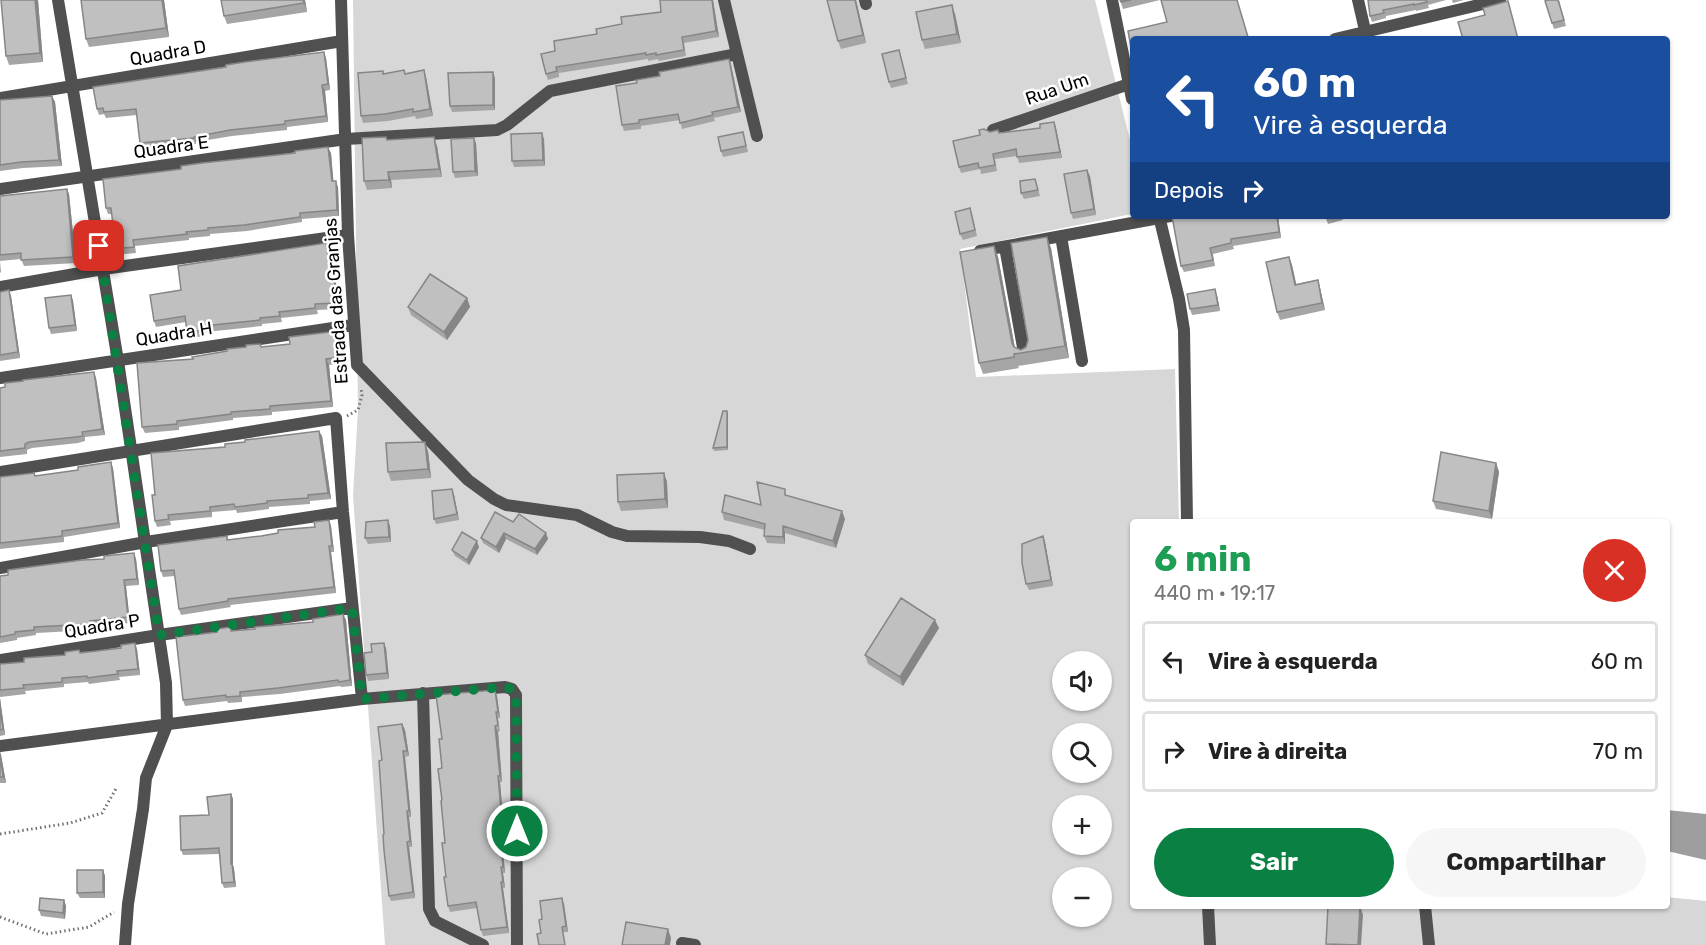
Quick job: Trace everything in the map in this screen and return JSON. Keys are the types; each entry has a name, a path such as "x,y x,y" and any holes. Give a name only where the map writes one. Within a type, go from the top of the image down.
{"street":[{"path":"58,0 89,177 166,683 166,725 146,778 128,903 126,941"},
{"name":"Estrada das Granjas","path":"341,0 348,235 357,365"},
{"path":"724,0 757,136"},
{"path":"1112,0 1130,79"},
{"path":"1358,0 1366,36 1500,0"},
{"name":"Quadra D","path":"0,98 342,41"},
{"name":"Quadra E","path":"0,189 346,139 497,130 507,125 550,91 737,54"},
{"name":"Rua Um","path":"993,130 1130,83"},
{"path":"963,254 1152,219"},
{"path":"1163,219 1184,330 1187,519"},
{"path":"0,287 103,269 348,235"},
{"path":"1061,236 1082,361"},
{"path":"1005,247 1024,353"},
{"name":"Quadra H","path":"0,378 353,325"},
{"path":"357,365 468,480 506,505 577,515 612,532 627,536 700,537 729,541 750,549"},
{"path":"0,472 336,418 362,699"},
{"path":"0,568 146,542 343,512"},
{"name":"Quadra P","path":"0,660 352,608"},
{"path":"0,746 362,699 505,687 512,689 516,695 517,945"},
{"path":"423,693 429,909 435,921 483,945"},
{"path":"1208,909 1210,945"},
{"path":"1425,909 1429,945"}],"path":[{"name":"Estrada das Granjas","path":"336,418 351,415 358,410 362,395 357,365"},
{"path":"0,834 70,823 102,813 117,787"},
{"path":"0,917 46,934 89,927 128,903"}],"shaded area":[{"path":"353,0 1095,0 1130,140 1130,214 960,249 976,377 1175,369 1179,519 1130,519 1130,909 1670,909 1670,897 1706,901 1706,945 385,945 353,496 358,410"},
{"path":"1670,810 1706,814 1706,860 1670,852"}],"building":[{"path":"1,0 35,0 40,53 6,56"},
{"path":"81,0 162,0 166,28 86,39"},
{"path":"221,0 303,0 304,3 224,16"},
{"path":"660,0 712,0 716,31 682,37 684,50 656,55 656,53 646,55 646,53 556,67 557,71 546,74 541,54 555,51 554,41 597,34 596,29 622,24 621,17 661,12"},
{"path":"827,0 855,0 863,35 838,41"},
{"path":"1161,0 1237,0 1248,36 1130,36 1130,42 1128,31 1167,22"},
{"path":"1368,0 1426,0 1427,2 1383,10 1384,13 1370,16"},
{"path":"1558,0 1564,20 1552,23 1545,1"},
{"path":"1508,1 1517,36 1462,36 1458,22 1485,15 1483,8"},
{"path":"952,5 957,34 922,40 916,12"},
{"path":"899,50 906,78 889,82 882,54"},
{"path":"324,52 328,84 322,85 326,116 285,121 285,124 230,130 194,138 140,143 136,109 104,112 103,108 97,109 93,87 226,67 226,65 245,62"},
{"path":"729,59 738,107 712,112 713,115 680,123 678,114 622,125 616,86 660,76 659,72"},
{"path":"404,70 405,74 424,70 430,109 361,116 358,73 383,71 383,74"},
{"path":"493,72 493,105 450,106 448,73"},
{"path":"52,96 59,160 0,165 0,100"},
{"path":"1054,122 1060,152 1017,157 1016,149 993,154 995,165 979,168 978,163 959,167 953,141 980,135 979,130 984,129 990,132 998,130 999,133 1040,128 1040,124"},
{"path":"743,132 746,146 721,151 718,137"},
{"path":"542,133 543,160 512,161 511,134"},
{"path":"386,137 387,140 434,137 439,169 388,172 389,180 364,181 362,138"},
{"path":"474,138 475,171 453,172 451,139"},
{"path":"328,147 332,181 336,181 337,210 300,213 300,217 133,240 134,247 112,249 110,234 114,234 111,208 106,208 103,179 181,169 181,166 202,163"},
{"path":"1087,170 1094,209 1071,213 1064,174"},
{"path":"1035,179 1038,190 1021,193 1020,181"},
{"path":"67,189 73,257 21,260 21,253 0,255 0,196"},
{"path":"970,208 975,230 960,234 955,212"},
{"path":"1173,219 1277,219 1279,232 1231,239 1231,243 1210,248 1213,260 1181,266"},
{"path":"1047,237 1065,346 1014,354 1014,357 979,363 960,252 994,246 1012,343 1014,347 1021,350 1026,347 1028,340 1011,243"},
{"path":"326,243 331,277 334,276 336,303 315,304 315,308 279,312 280,316 204,326 204,330 187,332 185,316 154,321 150,295 181,290 178,266"},
{"path":"1289,257 1295,285 1318,280 1322,303 1277,312 1266,262"},
{"path":"430,274 467,298 444,332 408,307"},
{"path":"1215,289 1218,305 1190,309 1187,294"},
{"path":"9,290 18,352 0,355 0,292"},
{"path":"71,295 75,325 49,328 45,298"},
{"path":"338,331 341,357 326,359 331,401 270,406 270,409 231,412 231,414 177,421 177,424 142,427 137,363 193,359 192,357 246,347 246,345 260,344 261,347 290,344 289,337"},
{"path":"94,372 102,429 82,432 83,436 29,442 25,444 25,448 0,451 0,388 5,387 5,383"},
{"path":"723,411 727,411 727,447 713,448"},
{"path":"319,431 328,493 308,495 308,498 267,501 267,503 244,506 235,507 234,504 210,507 210,511 168,515 169,519 155,521 151,453 225,447 225,444 245,442 245,440"},
{"path":"425,442 428,469 388,472 386,443"},
{"path":"1441,452 1496,463 1489,511 1433,501"},
{"path":"111,462 118,523 62,531 62,536 0,543 0,477 34,473 35,476 78,470 78,467"},
{"path":"664,473 665,499 618,502 617,475"},
{"path":"757,482 785,489 785,495 842,511 833,541 783,526 783,537 764,536 765,524 722,512 725,495 761,505"},
{"path":"452,489 457,514 434,519 432,491"},
{"path":"495,512 513,522 519,514 546,533 535,549 504,533 496,547 481,538"},
{"path":"329,520 332,546 329,546 334,587 228,599 228,601 179,609 174,570 161,571 158,545 227,536 227,540 261,536 278,533 278,530 315,527 314,522"},
{"path":"388,520 389,537 365,538 366,522"},
{"path":"462,532 477,541 467,560 452,550"},
{"path":"1043,536 1051,580 1026,584 1022,563 1022,544"},
{"path":"134,553 137,579 124,580 128,617 90,621 91,624 34,627 34,630 15,632 15,634 0,637 0,576 8,575 8,570 104,559 104,556"},
{"path":"901,598 935,620 900,677 865,655"},
{"path":"343,614 350,680 240,692 240,696 226,697 226,695 183,700 176,637 217,632 216,629 231,627 231,631 313,622 313,619"},
{"path":"135,643 138,669 87,678 87,676 62,678 62,682 23,685 24,688 0,690 0,664 24,662 24,658 65,655 65,652 79,650 80,653 121,648 121,645"},
{"path":"384,643 387,673 366,675 364,653 372,652 371,644"},
{"path":"495,690 498,725 495,726 502,821 499,822 503,867 501,867 503,882 501,882 507,927 481,930 476,902 448,906 444,877 446,877 442,843 445,843 438,769 442,768 439,739 442,739 436,695"},
{"path":"0,708 3,729 0,730"},
{"path":"402,724 407,751 403,751 409,811 407,811 410,841 407,842 413,892 389,896 383,835 379,761 382,760 378,727"},
{"path":"0,754 3,777 0,777"},
{"path":"231,794 231,864 234,882 222,883 219,848 181,850 180,816 209,815 207,797"},
{"path":"77,870 103,870 103,892 77,893"},
{"path":"40,898 64,900 63,913 39,910"},
{"path":"562,898 566,926 562,927 565,945 539,945 537,934 541,933 539,920 542,919 540,901"},
{"path":"1328,909 1360,909 1358,945 1326,944"},
{"path":"626,922 668,929 665,945 622,945"}],"route":[{"path":"99,246 159,635 352,608 362,699 505,687 512,689 516,695 517,831"}]}
